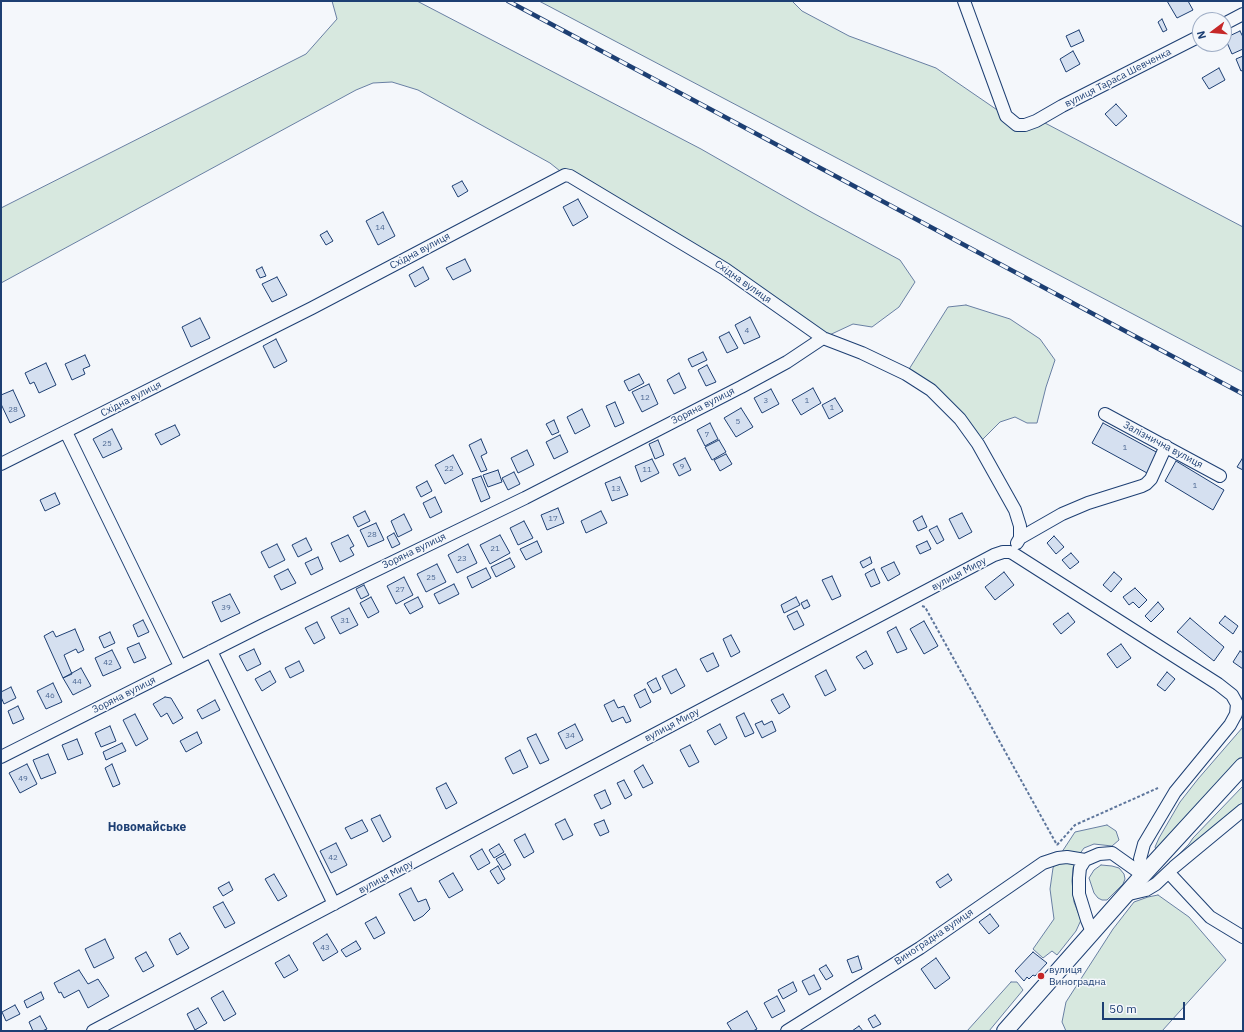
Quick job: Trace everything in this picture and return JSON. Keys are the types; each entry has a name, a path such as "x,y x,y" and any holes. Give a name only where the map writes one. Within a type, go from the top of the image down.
{"main road":[{"path":"1007,1030 1125,895 1243,766"}],"street":[{"name":"вулиця Тараса Шевченка","path":"964,1 1006,116 1017,125 1025,125 1036,121 1062,106 1192,40"},
{"path":"1232,20 1243,14"},
{"name":"Східна вулиця","path":"1,464 312,308 565,175 570,176 726,269 823,338"},
{"path":"823,338 862,353 906,374 931,390 960,418 978,444 1015,510 1020,526 1020,538"},
{"name":"Зоряна вулиця","path":"1,757 180,666 526,498 741,387 787,362 823,338"},
{"name":"Залізнична вулиця","path":"1105,414 1220,476"},
{"path":"66,432 180,666"},
{"path":"1143,875 1140,859 1144,844 1175,792 1230,725 1236,714 1236,704 1232,695 1218,684 1010,552 1020,538 1062,514 1082,505 1146,484 1151,479 1166,446"},
{"name":"вулиця Миру","path":"93,1031 994,555 1003,552 1010,552"},
{"path":"211,651 334,904"},
{"path":"1125,895 1146,890 1156,884 1243,810"},
{"path":"1092,932 1079,894 1080,868 1085,860 1099,854 1112,853 1143,875"},
{"name":"Виноградна вулиця","path":"787,1031 920,948 1043,863 1058,858 1085,860"},
{"path":"1169,873 1210,917 1243,937"}],"path":[{"path":"910,600 925,607 1057,845 1069,858"},
{"path":"1057,845 1075,825 1158,788"}],"shaded area":[{"path":"332,1 417,1 701,149 813,213 900,260 915,282 899,307 872,327 853,324 823,338 725,269 565,175 550,163 418,90 392,82 373,83 356,90 1,283 1,208 306,54 337,19"},
{"path":"539,1 792,1 802,11 849,36 936,68 1017,125 1036,121 1045,123 1243,227 1243,372"},
{"path":"966,305 1010,319 1040,339 1055,360 1046,387 1037,423 1027,423 1015,417 1000,422 978,444 960,419 906,374 948,307"},
{"path":"1243,727 1243,759 1157,852 1155,847 1159,838 1180,802"},
{"path":"1243,786 1243,810 1157,877 1193,838"},
{"path":"1107,825 1116,831 1119,840 1112,846 1094,844 1084,848 1076,859 1073,868 1072,881 1074,902 1081,920 1076,931 1057,955 1052,951 1043,958 1033,949 1054,919 1050,889 1053,868 1075,832"},
{"path":"1101,865 1119,868 1124,874 1125,879 1123,884 1107,900 1098,898 1094,893 1089,878 1094,870"},
{"path":"1158,895 1189,917 1226,960 1162,1031 1066,1031 1062,1022 1066,1002 1113,929 1134,902"},
{"path":"1011,982 1017,982 1023,990 989,1031 967,1031"}],"building":[{"path":"1167,1 1188,1 1193,10 1177,18"},
{"path":"1162,19 1167,30 1163,32 1158,22"},
{"path":"1079,30 1084,41 1071,47 1066,36"},
{"path":"1240,31 1243,37 1243,49 1232,54 1231,52 1232,35"},
{"path":"1073,51 1080,64 1066,72 1060,59"},
{"path":"1243,56 1243,70 1241,71 1236,59"},
{"path":"1219,68 1225,80 1209,89 1202,78"},
{"path":"1116,104 1127,116 1116,126 1105,114"},
{"path":"462,181 468,191 458,197 452,186"},
{"path":"578,199 588,217 573,226 563,207"},
{"path":"383,212 395,236 378,245 366,221"},
{"path":"327,231 333,241 326,245 320,235"},
{"path":"465,259 471,271 453,280 446,268"},
{"path":"262,267 266,276 260,278 256,270"},
{"path":"423,267 429,279 415,287 409,275"},
{"path":"277,277 287,295 272,302 262,284"},
{"path":"750,317 760,337 744,344 735,325"},
{"path":"200,318 210,338 191,347 182,327"},
{"path":"729,332 738,348 727,353 719,337"},
{"path":"276,339 287,361 274,368 263,346"},
{"path":"703,352 707,360 692,367 688,359"},
{"path":"85,355 90,366 83,369 85,374 72,380 65,364"},
{"path":"46,363 56,385 39,393 34,382 30,384 25,373"},
{"path":"707,365 716,382 706,386 698,370"},
{"path":"679,373 686,388 674,394 667,380"},
{"path":"639,374 644,383 629,391 624,381"},
{"path":"649,384 658,404 642,412 632,392"},
{"path":"813,388 821,403 801,415 792,400"},
{"path":"771,389 779,404 762,413 754,398"},
{"path":"13,390 25,416 10,423 1,404 1,395"},
{"path":"835,398 843,411 829,419 822,405"},
{"path":"615,402 624,423 615,427 606,406"},
{"path":"741,408 753,427 736,437 724,418"},
{"path":"582,409 590,426 575,434 567,417"},
{"path":"554,420 559,432 552,435 546,424"},
{"path":"710,423 718,439 705,446 697,430"},
{"path":"1103,423 1158,453 1147,473 1092,443"},
{"path":"175,425 180,435 161,445 155,434"},
{"path":"112,429 122,449 103,458 93,439"},
{"path":"560,435 568,452 554,459 546,442"},
{"path":"481,439 487,453 481,456 487,470 481,472 469,445"},
{"path":"658,440 664,455 655,459 649,444"},
{"path":"719,440 726,452 712,460 705,447"},
{"path":"527,450 534,465 518,473 511,458"},
{"path":"726,454 732,464 720,471 714,460"},
{"path":"453,455 463,474 445,484 435,465"},
{"path":"685,458 691,470 679,476 673,464"},
{"path":"652,459 659,473 641,482 635,466"},
{"path":"1243,459 1243,470 1237,467"},
{"path":"1176,461 1224,490 1213,510 1165,481"},
{"path":"498,470 502,482 488,487 483,475"},
{"path":"514,472 520,484 508,490 502,478"},
{"path":"481,476 490,498 481,502 472,479"},
{"path":"620,477 628,495 612,501 605,483"},
{"path":"427,481 432,491 421,497 416,487"},
{"path":"55,493 60,504 45,511 40,500"},
{"path":"435,497 442,512 430,518 423,503"},
{"path":"558,508 564,523 547,530 541,515"},
{"path":"365,511 370,521 358,527 353,517"},
{"path":"601,511 607,523 586,533 581,521"},
{"path":"962,513 972,532 959,539 949,519"},
{"path":"404,514 412,530 398,537 391,521"},
{"path":"922,516 927,527 918,531 913,521"},
{"path":"524,521 533,538 518,545 510,528"},
{"path":"376,523 384,540 368,547 360,530"},
{"path":"937,526 944,540 937,544 929,530"},
{"path":"394,533 400,544 392,548 387,537"},
{"path":"348,535 354,546 350,548 354,555 340,562 331,543"},
{"path":"500,535 510,553 490,564 480,545"},
{"path":"1054,536 1064,547 1056,554 1047,543"},
{"path":"306,538 312,550 298,557 292,545"},
{"path":"537,541 542,552 526,560 520,549"},
{"path":"927,541 931,549 920,554 916,546"},
{"path":"277,544 285,560 269,568 261,552"},
{"path":"468,544 477,563 457,573 448,555"},
{"path":"1071,553 1079,562 1070,569 1062,560"},
{"path":"318,557 323,569 311,575 305,563"},
{"path":"870,557 872,563 863,568 860,562"},
{"path":"510,558 515,567 496,577 491,567"},
{"path":"894,562 900,574 888,581 881,568"},
{"path":"437,564 446,582 426,592 417,574"},
{"path":"486,568 491,578 472,588 467,577"},
{"path":"288,569 296,583 281,590 274,576"},
{"path":"874,569 880,583 871,587 865,574"},
{"path":"1004,572 1014,585 995,600 985,587"},
{"path":"1114,572 1122,579 1111,592 1103,585"},
{"path":"832,576 841,596 832,600 822,580"},
{"path":"404,577 413,595 396,604 387,586"},
{"path":"454,584 459,594 439,604 434,594"},
{"path":"364,585 369,595 361,599 356,589"},
{"path":"1135,588 1147,600 1139,608 1133,602 1129,605 1123,597"},
{"path":"230,594 240,613 221,622 212,602"},
{"path":"371,597 379,612 368,618 360,603"},
{"path":"418,597 423,607 410,614 404,604"},
{"path":"796,597 800,605 784,613 781,605"},
{"path":"807,600 810,606 804,609 801,603"},
{"path":"1158,602 1164,609 1151,622 1145,616"},
{"path":"349,608 358,625 340,634 331,617"},
{"path":"797,611 804,625 794,630 787,616"},
{"path":"1068,613 1075,622 1061,634 1053,624"},
{"path":"1225,616 1238,626 1233,634 1219,623"},
{"path":"1190,618 1224,647 1214,661 1177,632"},
{"path":"143,620 149,632 138,637 133,625"},
{"path":"924,621 938,646 924,654 910,629"},
{"path":"317,622 325,638 314,644 305,628"},
{"path":"896,627 907,649 897,653 887,632"},
{"path":"75,629 84,650 78,653 76,649 64,655 72,674 63,678 44,636 53,631 56,637"},
{"path":"110,632 115,643 104,648 99,637"},
{"path":"731,635 740,652 731,657 723,639"},
{"path":"139,643 146,658 134,663 127,648"},
{"path":"1121,644 1131,658 1117,668 1107,654"},
{"path":"254,649 261,664 247,671 239,656"},
{"path":"112,650 121,668 103,676 95,658"},
{"path":"866,651 873,664 864,669 856,657"},
{"path":"1240,651 1243,653 1243,669 1233,662"},
{"path":"713,653 719,666 707,672 700,659"},
{"path":"299,661 304,671 290,678 285,668"},
{"path":"81,668 91,686 73,695 63,678"},
{"path":"676,669 685,686 671,694 662,676"},
{"path":"826,670 836,690 825,696 815,676"},
{"path":"270,671 276,682 262,691 255,679"},
{"path":"1167,672 1175,679 1165,691 1157,685"},
{"path":"656,678 661,689 653,693 647,683"},
{"path":"53,683 62,702 46,709 37,691"},
{"path":"11,687 16,698 4,704 1,697 1,692"},
{"path":"645,689 651,702 640,708 634,695"},
{"path":"783,694 790,707 779,714 771,700"},
{"path":"165,697 171,698 183,718 173,724 167,713 161,717 153,704"},
{"path":"215,700 220,710 202,719 197,710"},
{"path":"614,700 618,708 624,706 631,721 626,723 623,717 612,722 604,705"},
{"path":"18,706 24,719 13,724 8,711"},
{"path":"744,713 754,733 745,737 736,717"},
{"path":"135,714 148,739 136,746 123,720"},
{"path":"762,721 764,725 772,721 776,731 762,738 755,724"},
{"path":"575,724 583,740 566,749 558,733"},
{"path":"720,724 727,738 715,745 707,731"},
{"path":"110,726 116,741 101,747 95,733"},
{"path":"197,732 202,743 186,752 180,741"},
{"path":"536,734 549,760 540,764 527,738"},
{"path":"77,739 83,754 68,760 62,745"},
{"path":"122,743 126,751 106,760 103,752"},
{"path":"690,745 699,762 689,767 680,750"},
{"path":"520,750 528,767 513,774 505,758"},
{"path":"48,754 56,773 41,779 33,760"},
{"path":"27,764 37,784 20,793 9,773"},
{"path":"112,764 120,784 113,787 105,768"},
{"path":"643,765 653,783 643,788 634,771"},
{"path":"624,780 632,795 625,799 617,783"},
{"path":"446,783 457,803 446,809 436,788"},
{"path":"605,790 611,804 601,809 594,795"},
{"path":"380,815 391,837 383,842 371,819"},
{"path":"565,819 573,835 563,840 555,824"},
{"path":"362,820 368,831 351,839 345,828"},
{"path":"604,820 609,832 600,836 594,824"},
{"path":"525,834 534,852 524,858 514,840"},
{"path":"336,843 347,865 331,873 320,851"},
{"path":"499,844 504,852 494,858 489,850"},
{"path":"482,849 490,863 478,870 470,856"},
{"path":"505,854 511,865 503,870 496,859"},
{"path":"498,866 505,879 498,884 490,871"},
{"path":"453,873 463,890 449,898 439,881"},
{"path":"274,874 287,896 278,901 265,879"},
{"path":"948,874 952,880 940,888 936,882"},
{"path":"229,882 233,890 223,896 218,888"},
{"path":"411,888 418,902 426,899 430,909 423,916 414,921 399,894"},
{"path":"223,902 235,923 225,928 213,907"},
{"path":"990,914 999,926 989,934 979,922"},
{"path":"376,917 385,933 374,939 365,923"},
{"path":"180,933 189,948 177,955 169,939"},
{"path":"327,934 338,952 323,961 313,943"},
{"path":"105,939 114,958 94,968 85,949"},
{"path":"356,941 361,949 346,957 341,950"},
{"path":"146,952 154,966 143,972 135,958"},
{"path":"1033,952 1047,963 1035,976 1033,975 1029,979 1027,977 1024,981 1015,971"},
{"path":"289,955 298,970 284,978 275,963"},
{"path":"858,956 862,969 852,973 847,960"},
{"path":"936,958 950,978 935,989 921,969"},
{"path":"826,965 833,976 826,980 819,969"},
{"path":"79,970 88,984 98,979 109,996 88,1008 79,990 64,998 61,992 59,993 54,983"},
{"path":"814,975 821,989 809,995 802,981"},
{"path":"793,982 797,991 783,999 778,990"},
{"path":"223,991 236,1014 224,1021 211,998"},
{"path":"41,992 44,999 27,1008 24,1001"},
{"path":"777,996 785,1011 772,1018 764,1003"},
{"path":"15,1005 20,1014 6,1021 2,1012"},
{"path":"198,1008 207,1023 195,1030 187,1014"},
{"path":"747,1011 757,1029 753,1031 732,1031 727,1023"},
{"path":"875,1015 881,1024 873,1028 868,1019"},
{"path":"40,1016 47,1029 42,1031 33,1031 29,1022"},
{"path":"859,1026 863,1031 852,1031"}],"railway":[{"path":"508,1 1243,394"}],"place":[{"name":"вулиця Виноградна","path":"1041,976"}],"district":[{"name":"Новомайське","path":"147,828"}]}
